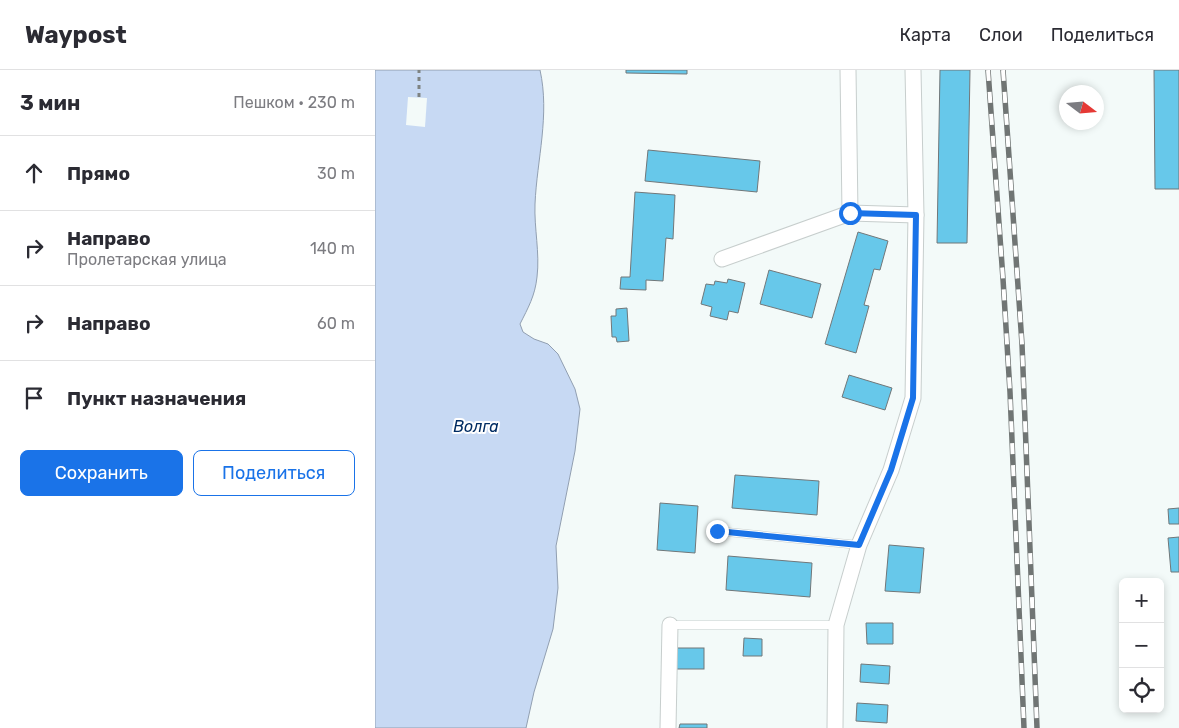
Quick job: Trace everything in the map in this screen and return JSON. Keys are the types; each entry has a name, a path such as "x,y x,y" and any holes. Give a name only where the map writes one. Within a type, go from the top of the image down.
{"street":[{"path":"848,70 850,213"},
{"path":"835,728 836,625 859,545 891,470 913,398 916,215 913,70"},
{"path":"723,259 850,213 916,215"},
{"path":"668,728 670,625"}],"lane":[{"path":"717,531 859,545"},
{"path":"670,625 836,625"}],"path":[{"path":"419,70 419,97"}],"water":[{"name":"Волга","path":"375,70 540,70 544,104 535,204 538,268 533,296 520,324 523,332 534,339 548,344 558,354 575,389 580,409 575,451 556,546 558,588 553,629 534,692 526,728 375,728"}],"pier":[{"path":"408,97 427,98 425,127 406,125"}],"building":[{"path":"626,70 687,70 687,74 626,73"},
{"path":"940,70 970,70 967,243 937,243"},
{"path":"1154,70 1179,70 1179,189 1155,189"},
{"path":"648,150 760,161 757,192 645,181"},
{"path":"635,192 675,195 673,239 666,238 663,281 646,280 646,290 620,289 621,277 630,277"},
{"path":"858,232 888,241 880,270 874,269 864,305 869,306 856,353 825,344"},
{"path":"769,270 821,284 812,318 760,304"},
{"path":"728,279 745,283 738,313 729,311 727,320 710,316 712,307 701,304 706,284 714,285 715,281 727,283"},
{"path":"627,308 629,341 617,342 616,337 612,337 611,316 616,316 616,309"},
{"path":"849,375 892,388 885,410 842,397"},
{"path":"735,475 819,481 817,515 732,508"},
{"path":"660,503 698,506 695,553 657,550"},
{"path":"1179,508 1179,524 1169,524 1168,509"},
{"path":"1179,537 1179,572 1171,572 1168,538"},
{"path":"889,545 924,548 920,593 885,591"},
{"path":"728,556 812,563 810,597 726,590"},
{"path":"866,623 893,623 893,644 867,644"},
{"path":"744,638 762,639 762,656 743,656"},
{"path":"675,648 704,648 704,669 675,669"},
{"path":"861,664 890,666 889,684 860,682"},
{"path":"857,703 888,705 887,723 856,721"},
{"path":"680,724 707,724 707,728 679,728"}],"railway":[{"path":"988,70 1010,392 1024,728"},
{"path":"1003,70 1022,344 1037,728"}],"route":[{"path":"717,531 859,545 891,470 913,398 916,215 850,213"}]}
